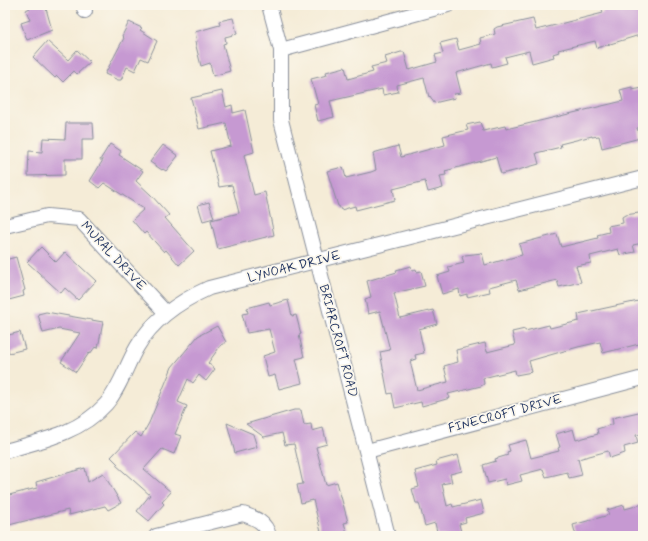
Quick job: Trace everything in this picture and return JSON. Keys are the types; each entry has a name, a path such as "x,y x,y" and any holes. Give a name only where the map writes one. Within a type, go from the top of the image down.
{"street":[{"name":"BRIARCROFT ROAD","path":"269,5 281,50 281,120 388,536"},
{"path":"281,50 448,5"},
{"name":"LYNOAK DRIVE","path":"5,451 66,433 90,418 106,403 121,380 137,347 149,330 166,313 191,296 209,288 643,178"},
{"name":"MURAL DRIVE","path":"5,226 47,216 79,219 166,313"},
{"name":"FINECROFT DRIVE","path":"367,451 643,378"},
{"path":"156,536 243,514 257,518 267,529 269,536"}],"building":[{"path":"29,5 45,5 52,30 27,40 21,23 30,20 26,10 30,8"},
{"path":"601,5 643,5 643,34 597,48 595,41 558,50 559,52 553,54 554,57 532,63 529,51 505,57 507,63 492,67 491,63 456,73 461,93 454,94 455,98 434,103 430,96 429,97 424,78 397,85 398,92 383,95 382,89 330,101 334,117 318,121 314,105 318,104 311,79 327,75 326,72 345,67 348,79 373,72 371,67 387,63 385,57 401,52 404,52 409,70 437,62 435,55 443,53 440,43 456,39 459,50 481,44 480,38 495,34 494,29 497,27 533,19 536,30 603,13"},
{"path":"233,18 237,34 225,37 226,43 223,44 230,71 213,76 210,63 201,66 195,42 197,42 195,32 220,25 219,21"},
{"path":"129,22 142,28 140,30 157,41 148,61 141,58 135,71 127,67 121,80 118,80 105,74 124,38 122,36"},
{"path":"47,41 68,60 77,50 90,62 77,74 74,71 63,82 57,76 55,78 33,57"},
{"path":"632,87 632,90 643,88 643,127 637,128 640,138 602,148 599,136 592,136 560,144 561,147 536,153 539,164 501,174 496,157 445,171 446,175 440,176 443,188 428,192 425,181 393,189 395,200 356,210 355,206 341,210 338,206 327,171 343,167 346,178 371,172 376,170 373,153 398,146 401,157 445,145 443,136 468,130 466,125 480,122 483,131 505,126 506,129 623,101 620,90"},
{"path":"222,91 226,107 232,105 233,113 245,110 254,152 244,155 254,195 265,192 274,235 218,249 211,220 239,213 232,185 219,187 210,151 231,146 226,123 199,129 191,98"},
{"path":"66,123 93,123 94,139 82,139 82,159 65,159 65,175 28,176 29,151 42,152 43,138 65,139"},
{"path":"110,144 121,151 119,155 143,171 136,181 169,215 165,218 194,251 179,265 166,250 164,252 146,232 144,234 132,220 144,209 104,183 99,188 90,181 103,160 100,160"},
{"path":"163,145 178,156 166,171 150,162"},
{"path":"209,202 214,218 203,221 198,205"},
{"path":"641,212 643,219 643,243 633,245 635,252 620,255 618,249 590,256 591,263 576,266 581,282 559,287 557,280 519,290 516,280 489,287 490,292 467,297 467,294 460,296 459,289 442,294 437,276 450,272 448,267 464,263 462,257 465,255 482,253 485,265 522,255 519,244 557,234 561,247 598,238 597,235 609,232 608,226 623,223 622,217 625,215"},
{"path":"41,247 56,262 65,252 96,281 78,300 65,288 61,293 27,262"},
{"path":"16,257 25,290 23,291 24,296 5,301 5,260"},
{"path":"411,266 412,271 416,269 417,272 421,271 425,286 394,293 400,318 433,310 437,324 419,329 424,353 415,355 416,359 410,361 417,390 448,382 444,366 458,362 456,350 485,343 487,352 515,345 512,332 525,329 525,331 549,325 550,328 579,321 578,314 643,300 643,343 603,353 600,342 578,347 529,361 532,372 516,375 515,370 483,378 484,384 481,386 448,394 450,398 422,406 421,402 395,408 392,393 388,394 380,352 390,350 380,311 368,314 365,299 371,297 367,281"},
{"path":"288,300 292,316 296,315 301,334 299,335 304,357 296,359 302,383 279,389 275,375 268,377 263,356 275,352 269,329 247,333 242,314 248,313 247,308 269,302 270,305"},
{"path":"46,312 103,322 98,348 95,347 90,354 89,353 76,372 61,362 80,333 59,329 43,333 38,314"},
{"path":"217,326 226,342 221,345 208,363 215,369 206,381 199,375 193,383 188,379 178,402 187,406 175,434 181,436 174,454 162,449 144,469 171,492 162,502 164,504 149,521 137,511 150,495 116,465 118,464 111,457 135,432 141,437 149,423 172,367 198,336"},
{"path":"20,332 25,349 9,353 5,336"},
{"path":"294,410 301,410 304,425 311,424 312,431 323,428 327,444 316,447 326,485 337,482 348,522 344,523 348,536 322,536 313,500 301,503 297,485 303,484 294,444 285,445 282,433 264,437 246,424"},
{"path":"643,411 643,434 636,435 638,443 624,447 625,453 610,458 608,451 578,459 582,475 569,478 567,472 546,477 543,469 520,475 522,481 506,485 505,479 488,483 483,465 508,455 507,452 510,451 508,445 526,440 531,458 559,451 558,448 560,447 556,434 573,429 576,440 598,434 597,429 613,424 612,418"},
{"path":"227,423 253,434 257,447 235,453"},
{"path":"458,455 462,471 450,474 452,482 442,484 447,506 452,504 453,507 481,500 484,513 465,518 466,522 459,524 462,536 438,536 435,523 425,526 419,503 416,503 412,489 419,487 415,471 437,465 436,461"},
{"path":"85,468 88,482 103,473 121,503 108,510 105,506 69,515 68,510 5,526 5,496 37,488 36,482"},
{"path":"643,504 643,536 576,536 573,525 609,515 607,510 624,505 625,509"}]}
